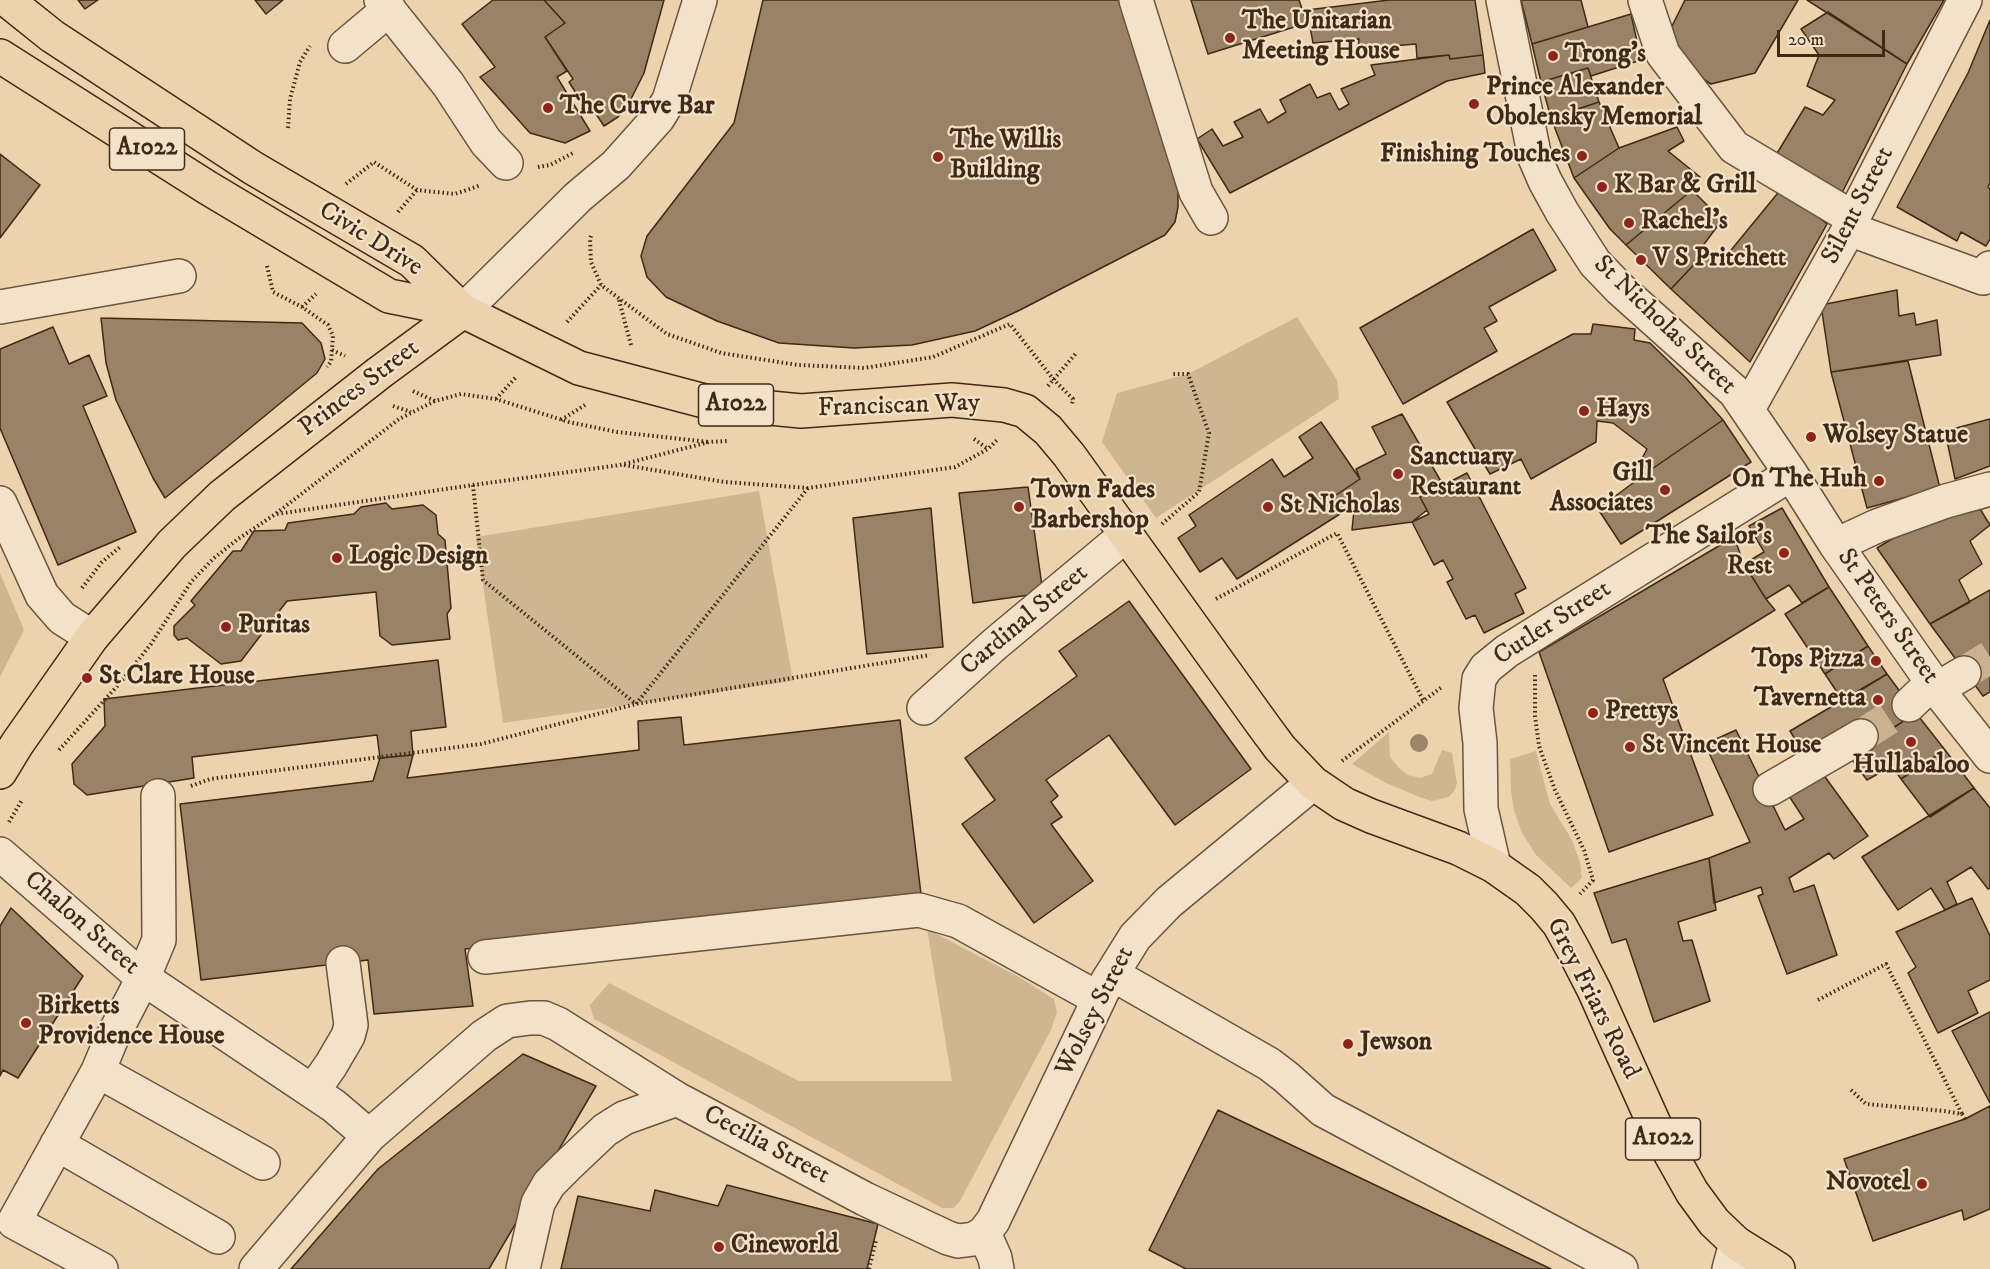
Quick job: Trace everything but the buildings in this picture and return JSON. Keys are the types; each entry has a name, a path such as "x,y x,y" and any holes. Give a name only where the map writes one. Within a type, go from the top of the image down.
{"main road":[{"name":"Civic Drive","path":"7,0 52,36 253,168 412,261 464,312"},
{"name":"Civic Drive","path":"0,56 208,188 389,296 464,312"},
{"name":"Franciscan Way","path":"464,312 579,368 708,402 801,411 951,400 1004,405 1025,411 1048,430 1066,452 1142,531 1269,733 1325,774"},
{"name":"Princes Street","path":"0,772 17,744 92,638 172,544 222,496 379,373 464,312"},
{"name":"Grey Friars Road","path":"1325,774 1353,808 1458,848 1494,866 1528,890 1559,924 1594,990 1656,1128 1692,1192 1714,1222 1733,1256 1778,1269"}],"street":[{"name":"Princes Street","path":"464,312 578,197 616,165 658,118 669,100 700,0"},
{"path":"1137,0 1196,192 1211,218"},
{"name":"St Nicholas Street","path":"1503,0 1535,158 1545,181 1595,263 1620,289 1735,392 1791,474"},
{"path":"1645,0 1663,54 1734,147 1851,224 1986,273"},
{"name":"Silent Street","path":"1748,409 1851,224 1965,0"},
{"path":"345,46 385,5 448,84 486,142 506,163"},
{"path":"0,307 179,276"},
{"name":"St Peters Street","path":"1791,474 1836,545 1945,681 1990,756"},
{"name":"Cutler Street","path":"1494,866 1481,809 1476,708 1479,679 1486,668 1507,651 1791,474"},
{"path":"1836,545 1877,526 1946,501 1990,489"},
{"path":"0,502 42,595 62,618 92,638"},
{"name":"Cardinal Street","path":"924,708 995,644 1142,531"},
{"path":"1910,705 1945,681"},
{"path":"1770,789 1861,736"},
{"name":"Wolsey Street","path":"984,1233 993,1221 1106,987 1135,937 1169,902 1325,774"},
{"path":"101,1269 14,1222 98,1071 111,1040 144,978 159,940 158,796"},
{"name":"Chalon Street","path":"2,842 144,978 313,1091 350,1118 369,1136"},
{"path":"485,957 919,910 958,921 1106,987 1269,1065 1287,1077 1323,1110 1621,1269"},
{"path":"313,1091 332,1065 348,1036 351,1025 343,963"},
{"name":"Cecilia Street","path":"369,1136 484,1036 507,1021 543,1018 558,1024 678,1099 866,1199 948,1238 964,1241 974,1239 984,1233"},
{"path":"98,1071 263,1163"},
{"path":"523,1269 538,1203 549,1184 605,1130 624,1118 678,1099"},
{"path":"256,1269 369,1136"},
{"path":"57,1144 218,1237"},
{"path":"984,1233 995,1258 997,1269"}],"path":[{"path":"288,128 290,99 300,62 312,44"},
{"path":"374,162 417,190 455,194 484,184 506,163 529,168 550,165"},
{"path":"596,229 590,239 591,262 601,285 618,300 667,334 721,353 798,365 864,368 933,357 1010,324 1054,380 1073,399"},
{"path":"618,300 641,385"},
{"path":"1142,531 1199,492 1209,433 1188,374 1172,374"},
{"path":"51,758 120,683 151,644 191,582 214,558 399,419 435,401 461,394 496,399 578,424 617,432 709,442 732,441"},
{"path":"620,465 724,482 808,488 955,467 988,449 969,435"},
{"path":"274,515 620,465 709,442"},
{"path":"472,485 483,580 636,704"},
{"path":"636,704 808,488"},
{"path":"1209,603 1337,533 1423,700"},
{"path":"158,796 210,779 481,744 636,704 938,653"},
{"path":"1535,668 1535,716 1539,746 1555,790 1584,850 1593,880 1573,901"},
{"path":"1325,774 1450,682"},
{"path":"2,842 24,796"},
{"path":"1818,1000 1886,964 1964,1117 1944,1111 1866,1104 1851,1090"},
{"path":"869,1269 877,1237"}],"shaded area":[{"path":"1297,317 1337,380 1339,399 1156,518 1102,442 1117,393 1188,374"},
{"path":"759,491 793,681 503,723 476,537"},
{"path":"0,573 24,630 0,677"},
{"path":"1389,732 1390,757 1408,775 1420,778 1432,774 1442,750 1452,753 1457,783 1449,797 1432,801 1419,797 1386,783 1352,764"},
{"path":"1536,751 1550,804 1572,840 1580,862 1582,878 1571,888 1536,855 1522,833 1514,811 1510,759"},
{"path":"927,929 1019,977 1054,999 1057,1012 1051,1030 960,1201 954,1208 942,1208 594,1019 590,1005 609,983 799,1081 952,1081"}],"tunnel":[{"path":"1964,673 1990,657"},
{"path":"1861,736 1909,705"}],"place":[{"name":"The Unitarian Meeting House","path":"1230,38"},
{"name":"Trong's","path":"1553,56"},
{"name":"Prince Alexander Obolensky Memorial","path":"1474,104"},
{"name":"The Curve Bar","path":"548,108"},
{"name":"Finishing Touches","path":"1582,156"},
{"name":"The Willis Building","path":"938,157"},
{"name":"K Bar & Grill","path":"1602,187"},
{"name":"Rachel's","path":"1629,223"},
{"name":"V S Pritchett","path":"1641,260"},
{"name":"Hays","path":"1584,411"},
{"name":"Wolsey Statue","path":"1811,437"},
{"name":"Sanctuary Restaurant","path":"1398,474"},
{"name":"On The Huh","path":"1879,481"},
{"name":"Gill Associates","path":"1665,490"},
{"name":"Town Fades Barbershop","path":"1019,507"},
{"name":"St Nicholas","path":"1268,507"},
{"name":"The Sailor's Rest","path":"1784,553"},
{"name":"Logic Design","path":"337,558"},
{"name":"Puritas","path":"226,627"},
{"name":"Tops Pizza","path":"1876,661"},
{"name":"St Clare House","path":"87,678"},
{"name":"Tavernetta","path":"1878,700"},
{"name":"Prettys","path":"1593,713"},
{"name":"Hullabaloo","path":"1911,742"},
{"name":"St Vincent House","path":"1630,747"},
{"name":"Birketts Providence House","path":"26,1023"},
{"name":"Jewson","path":"1348,1044"},
{"name":"Novotel","path":"1922,1184"},
{"name":"Cineworld","path":"719,1247"}]}
